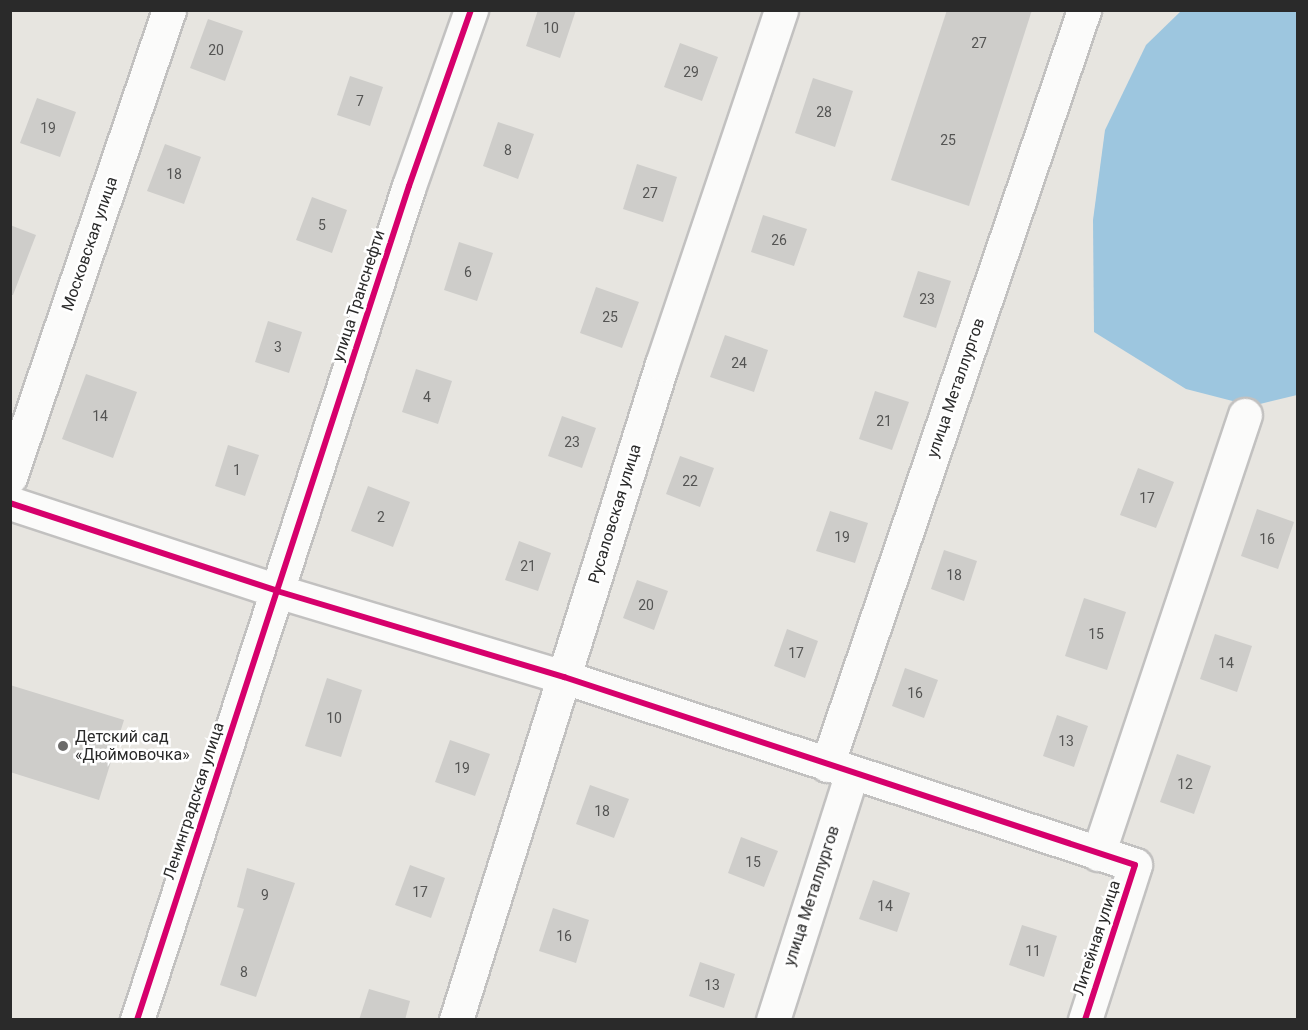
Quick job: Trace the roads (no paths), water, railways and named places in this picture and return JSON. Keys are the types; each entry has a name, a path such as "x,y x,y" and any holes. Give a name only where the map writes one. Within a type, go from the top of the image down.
{"street":[{"name":"Московская улица","path":"10,477 169,10"},
{"name":"улица Транснефти","path":"277,591 471,10"},
{"name":"Русаловская улица","path":"456,1020 662,364 781,10"},
{"name":"улица Металлургов","path":"772,1020 839,769 1084,10"},
{"path":"10,503 277,591 564,677 1098,854 1245,415"},
{"name":"Ленинградская улица","path":"137,1020 277,591"},
{"name":"Литейная улица","path":"1085,1020 1135,865 1098,854"}],"water":[{"path":"1181,11 1297,11 1297,395 1252,406 1186,389 1094,332 1093,220 1105,130 1146,45"}],"place":[{"name":"Детский сад «Дюймовочка»","path":"63,746"}]}
